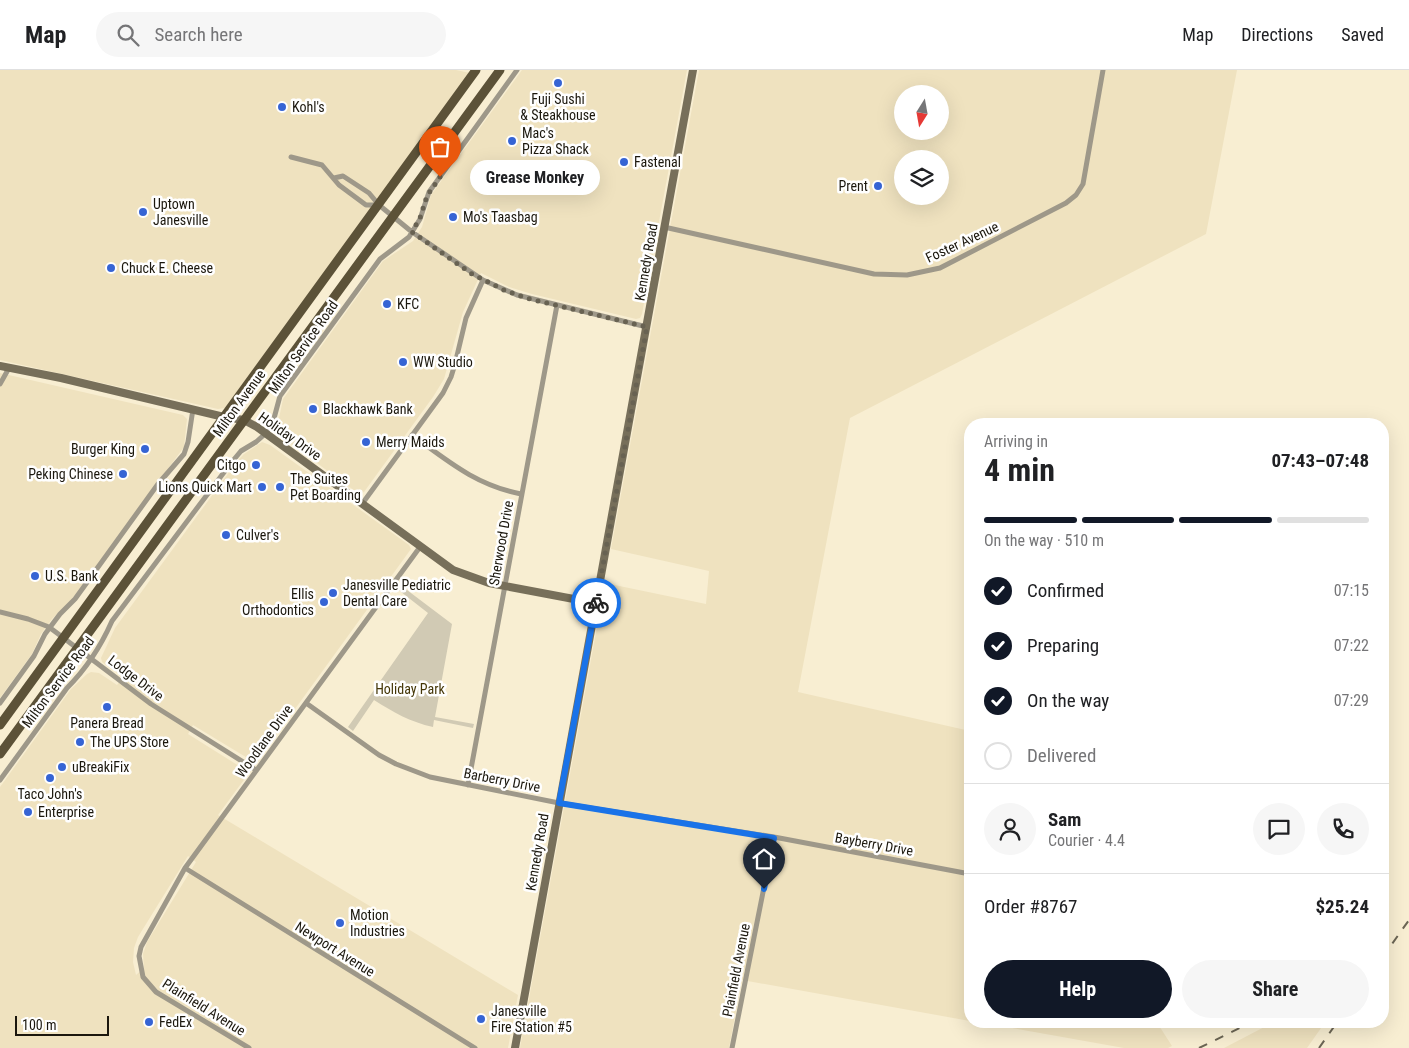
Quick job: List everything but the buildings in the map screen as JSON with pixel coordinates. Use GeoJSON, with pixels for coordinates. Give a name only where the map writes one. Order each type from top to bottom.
{"type":"FeatureCollection","features":[{"type":"Feature","properties":{"kind":"main road","name":"Milton Avenue"},"geometry":{"type":"LineString","coordinates":[[0,725],[476,70]]}},
{"type":"Feature","properties":{"kind":"main road","name":"Milton Avenue"},"geometry":{"type":"LineString","coordinates":[[0,754],[500,70]]}},
{"type":"Feature","properties":{"kind":"street","name":"Milton Service Road"},"geometry":{"type":"LineString","coordinates":[[0,780],[67,688],[92,659],[99,649],[112,621],[231,463],[241,451],[265,434],[273,422],[277,402],[287,385],[380,259],[405,241],[412,232],[420,218],[429,192],[517,70]]}},
{"type":"Feature","properties":{"kind":"street","name":"Kennedy Road"},"geometry":{"type":"LineString","coordinates":[[515,1048],[693,70]]}},
{"type":"Feature","properties":{"kind":"street","name":"Foster Avenue"},"geometry":{"type":"LineString","coordinates":[[664,227],[874,274],[907,275],[940,268],[1066,203],[1076,195],[1084,179],[1103,70]]}},
{"type":"Feature","properties":{"kind":"street"},"geometry":{"type":"LineString","coordinates":[[291,157],[322,165],[339,185],[366,205],[379,205]]}},
{"type":"Feature","properties":{"kind":"street"},"geometry":{"type":"LineString","coordinates":[[334,178],[343,176],[369,194],[379,205],[412,232],[483,280],[517,295],[647,327]]}},
{"type":"Feature","properties":{"kind":"street"},"geometry":{"type":"LineString","coordinates":[[362,504],[412,436],[451,377],[466,318],[483,280]]}},
{"type":"Feature","properties":{"kind":"street","name":"Sherwood Drive"},"geometry":{"type":"LineString","coordinates":[[468,785],[557,305]]}},
{"type":"Feature","properties":{"kind":"street","name":"Holiday Drive"},"geometry":{"type":"LineString","coordinates":[[0,366],[244,420],[453,570],[476,580],[596,603]]}},
{"type":"Feature","properties":{"kind":"street"},"geometry":{"type":"LineString","coordinates":[[0,384],[9,368]]}},
{"type":"Feature","properties":{"kind":"street"},"geometry":{"type":"LineString","coordinates":[[0,703],[34,656],[49,628],[75,600],[158,484],[184,454],[188,442],[193,409]]}},
{"type":"Feature","properties":{"kind":"street"},"geometry":{"type":"LineString","coordinates":[[412,436],[477,480],[502,490],[521,494]]}},
{"type":"Feature","properties":{"kind":"street","name":"Woodlane Drive"},"geometry":{"type":"LineString","coordinates":[[139,956],[140,947],[145,936],[185,868],[420,547]]}},
{"type":"Feature","properties":{"kind":"street","name":"Lodge Drive"},"geometry":{"type":"LineString","coordinates":[[0,612],[28,619],[49,628],[151,704],[256,770]]}},
{"type":"Feature","properties":{"kind":"street","name":"Barberry Drive"},"geometry":{"type":"LineString","coordinates":[[306,703],[379,755],[396,764],[430,777],[559,803],[774,838]]}},
{"type":"Feature","properties":{"kind":"street","name":"Bayberry Drive"},"geometry":{"type":"LineString","coordinates":[[774,838],[964,873]]}},
{"type":"Feature","properties":{"kind":"street","name":"Plainfield Avenue"},"geometry":{"type":"LineString","coordinates":[[732,1048],[774,838]]}},
{"type":"Feature","properties":{"kind":"street","name":"Newport Avenue"},"geometry":{"type":"LineString","coordinates":[[185,868],[474,1048]]}},
{"type":"Feature","properties":{"kind":"street","name":"Plainfield Avenue"},"geometry":{"type":"LineString","coordinates":[[139,956],[143,977],[156,992],[249,1048]]}},
{"type":"Feature","properties":{"kind":"shaded area"},"geometry":{"type":"Polygon","coordinates":[[[0,70],[456,70],[470,73],[225,408],[218,409],[0,360],[0,70]]]}},
{"type":"Feature","properties":{"kind":"shaded area"},"geometry":{"type":"Polygon","coordinates":[[[522,70],[687,70],[642,314],[640,318],[636,319],[532,294],[509,287],[481,273],[463,312],[444,379],[364,492],[359,494],[276,433],[283,399],[383,261],[413,241],[422,227],[431,195],[522,70]]]}},
{"type":"Feature","properties":{"kind":"shaded area"},"geometry":{"type":"Polygon","coordinates":[[[699,70],[1237,70],[1206,234],[850,418],[798,692],[964,730],[964,1020],[742,980],[729,1048],[520,1048],[605,583],[706,604],[709,571],[611,549],[699,70]]]}},
{"type":"Feature","properties":{"kind":"shaded area"},"geometry":{"type":"Polygon","coordinates":[[[0,373],[183,415],[187,419],[184,447],[72,599],[52,619],[41,634],[32,654],[0,698],[0,373]]]}},
{"type":"Feature","properties":{"kind":"shaded area"},"geometry":{"type":"Polygon","coordinates":[[[262,442],[270,445],[409,545],[411,549],[258,760],[254,762],[193,725],[188,734],[247,771],[246,777],[218,815],[518,995],[508,1048],[0,1048],[0,787],[71,689],[87,674],[91,672],[99,673],[117,685],[123,677],[102,662],[101,658],[115,628],[244,454],[262,442]],[[188,856],[138,937],[134,948],[133,962],[136,975],[144,968],[143,954],[147,942],[196,862],[188,856]]]}},
{"type":"Feature","properties":{"kind":"shaded area"},"geometry":{"type":"Polygon","coordinates":[[[1012,1028],[1160,1028],[1172,1046],[1168,1048],[1124,1048],[1012,1028]]]}},
{"type":"Feature","properties":{"kind":"shaded area"},"geometry":{"type":"Polygon","coordinates":[[[1263,1028],[1321,1028],[1307,1048],[1224,1048],[1263,1028]]]}},
{"type":"Feature","properties":{"kind":"green space","name":"Holiday Park"},"geometry":{"type":"Polygon","coordinates":[[[399,584],[452,624],[435,717],[474,724],[473,728],[434,720],[433,727],[425,725],[402,716],[374,700],[353,731],[348,727],[428,613],[396,588],[399,584]]]}},
{"type":"Feature","properties":{"kind":"railway"},"geometry":{"type":"LineString","coordinates":[[1389,948],[1409,920]]}},
{"type":"Feature","properties":{"kind":"railway"},"geometry":{"type":"LineString","coordinates":[[1199,1048],[1240,1028]]}},
{"type":"Feature","properties":{"kind":"railway"},"geometry":{"type":"LineString","coordinates":[[1319,1048],[1333,1028]]}},
{"type":"Feature","properties":{"kind":"way so far"},"geometry":{"type":"LineString","coordinates":[[440,177],[427,196],[420,218],[412,232],[472,274],[506,291],[530,299],[647,327],[596,603]]}},
{"type":"Feature","properties":{"kind":"place","name":"Fuji Sushi & Steakhouse"},"geometry":{"type":"Point","coordinates":[558,83]}},
{"type":"Feature","properties":{"kind":"place","name":"Kohl's"},"geometry":{"type":"Point","coordinates":[282,107]}},
{"type":"Feature","properties":{"kind":"place","name":"Mac's Pizza Shack"},"geometry":{"type":"Point","coordinates":[512,141]}},
{"type":"Feature","properties":{"kind":"place","name":"Fastenal"},"geometry":{"type":"Point","coordinates":[624,162]}},
{"type":"Feature","properties":{"kind":"place","name":"Grease Monkey"},"geometry":{"type":"Point","coordinates":[440,177]}},
{"type":"Feature","properties":{"kind":"place","name":"Prent"},"geometry":{"type":"Point","coordinates":[878,186]}},
{"type":"Feature","properties":{"kind":"place","name":"Uptown Janesville"},"geometry":{"type":"Point","coordinates":[143,212]}},
{"type":"Feature","properties":{"kind":"place","name":"Mo's Taasbag"},"geometry":{"type":"Point","coordinates":[453,217]}},
{"type":"Feature","properties":{"kind":"place","name":"Chuck E. Cheese"},"geometry":{"type":"Point","coordinates":[111,268]}},
{"type":"Feature","properties":{"kind":"place","name":"KFC"},"geometry":{"type":"Point","coordinates":[387,304]}},
{"type":"Feature","properties":{"kind":"place","name":"WW Studio"},"geometry":{"type":"Point","coordinates":[403,362]}},
{"type":"Feature","properties":{"kind":"place","name":"Blackhawk Bank"},"geometry":{"type":"Point","coordinates":[313,409]}},
{"type":"Feature","properties":{"kind":"place","name":"Merry Maids"},"geometry":{"type":"Point","coordinates":[366,442]}},
{"type":"Feature","properties":{"kind":"place","name":"Burger King"},"geometry":{"type":"Point","coordinates":[145,449]}},
{"type":"Feature","properties":{"kind":"place","name":"Citgo"},"geometry":{"type":"Point","coordinates":[256,465]}},
{"type":"Feature","properties":{"kind":"place","name":"Peking Chinese"},"geometry":{"type":"Point","coordinates":[123,474]}},
{"type":"Feature","properties":{"kind":"place","name":"Lions Quick Mart"},"geometry":{"type":"Point","coordinates":[262,487]}},
{"type":"Feature","properties":{"kind":"place","name":"The Suites Pet Boarding"},"geometry":{"type":"Point","coordinates":[280,487]}},
{"type":"Feature","properties":{"kind":"place","name":"Culver's"},"geometry":{"type":"Point","coordinates":[226,535]}},
{"type":"Feature","properties":{"kind":"place","name":"U.S. Bank"},"geometry":{"type":"Point","coordinates":[35,576]}},
{"type":"Feature","properties":{"kind":"place","name":"Janesville Pediatric Dental Care"},"geometry":{"type":"Point","coordinates":[333,593]}},
{"type":"Feature","properties":{"kind":"place","name":"Ellis Orthodontics"},"geometry":{"type":"Point","coordinates":[324,602]}},
{"type":"Feature","properties":{"kind":"place","name":"Panera Bread"},"geometry":{"type":"Point","coordinates":[107,707]}},
{"type":"Feature","properties":{"kind":"place","name":"The UPS Store"},"geometry":{"type":"Point","coordinates":[80,742]}},
{"type":"Feature","properties":{"kind":"place","name":"uBreakiFix"},"geometry":{"type":"Point","coordinates":[62,767]}},
{"type":"Feature","properties":{"kind":"place","name":"Taco John's"},"geometry":{"type":"Point","coordinates":[50,778]}},
{"type":"Feature","properties":{"kind":"place","name":"Enterprise"},"geometry":{"type":"Point","coordinates":[28,812]}},
{"type":"Feature","properties":{"kind":"place","name":"Motion Industries"},"geometry":{"type":"Point","coordinates":[340,923]}},
{"type":"Feature","properties":{"kind":"place","name":"Janesville Fire Station #5"},"geometry":{"type":"Point","coordinates":[481,1019]}},
{"type":"Feature","properties":{"kind":"place","name":"FedEx"},"geometry":{"type":"Point","coordinates":[149,1022]}},
{"type":"Feature","properties":{"kind":"route"},"geometry":{"type":"LineString","coordinates":[[596,603],[559,803],[774,838],[764,889]]}}]}
